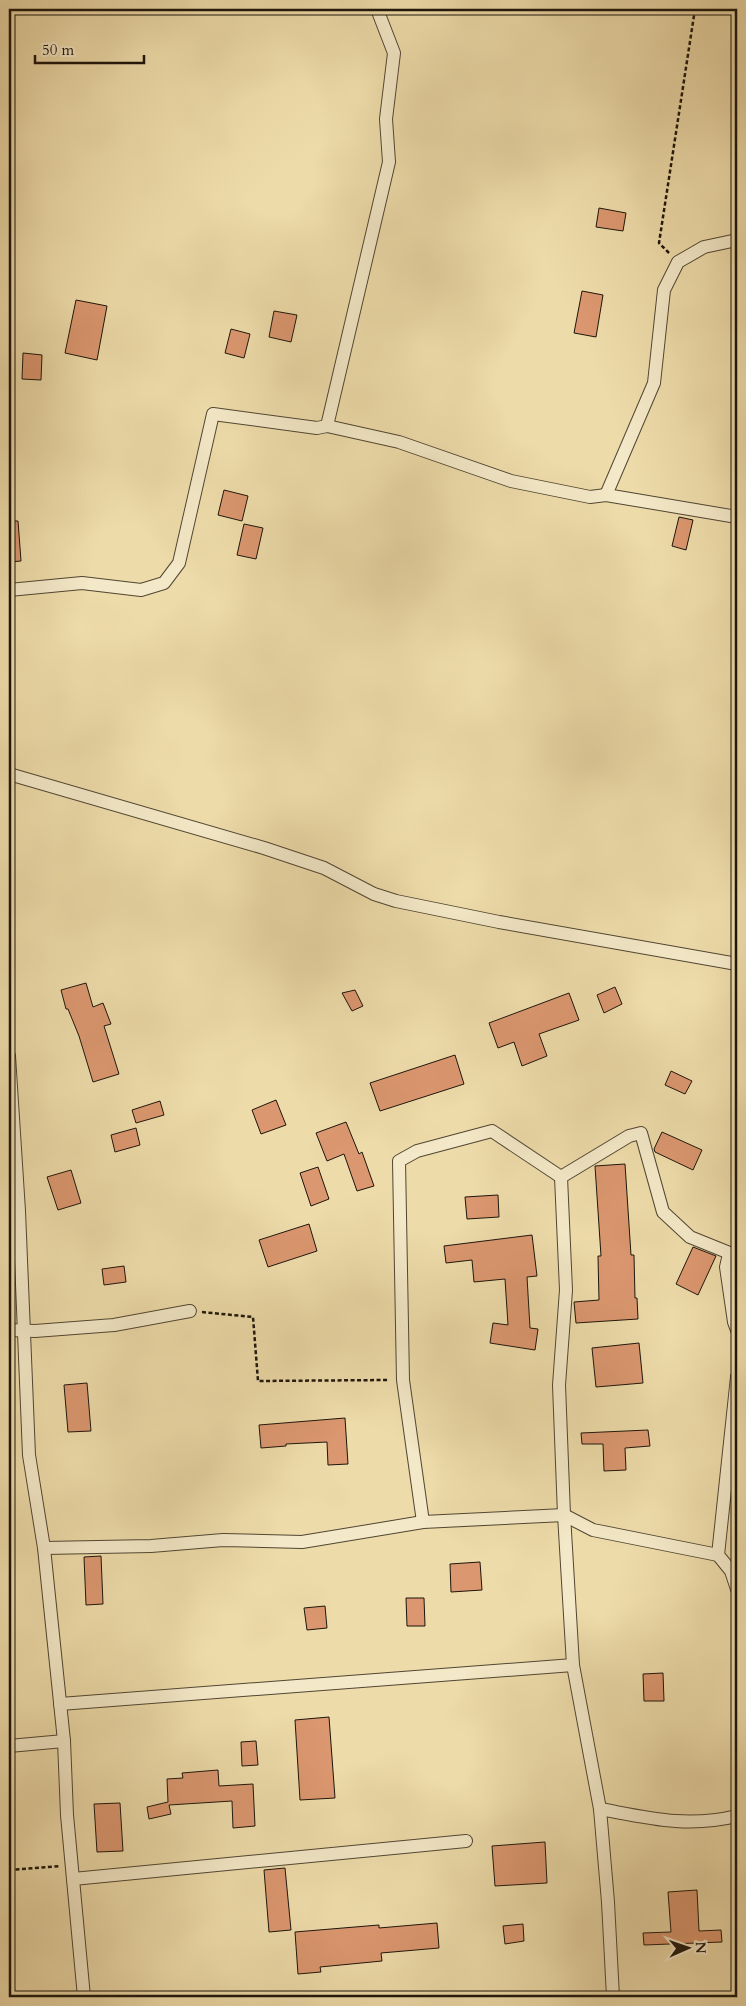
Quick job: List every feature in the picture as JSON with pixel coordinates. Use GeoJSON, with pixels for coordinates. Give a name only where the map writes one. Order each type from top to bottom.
{"type":"FeatureCollection","features":[{"type":"Feature","properties":{"kind":"street"},"geometry":{"type":"LineString","coordinates":[[327,426],[389,162],[386,119],[394,53],[377,9]]}},
{"type":"Feature","properties":{"kind":"street"},"geometry":{"type":"LineString","coordinates":[[606,495],[654,383],[664,290],[678,262],[704,247],[737,240]]}},
{"type":"Feature","properties":{"kind":"street"},"geometry":{"type":"LineString","coordinates":[[9,590],[82,583],[141,590],[164,583],[178,563],[213,414],[317,428],[327,426],[399,442],[511,481],[590,497],[606,495],[737,517]]}},
{"type":"Feature","properties":{"kind":"street"},"geometry":{"type":"LineString","coordinates":[[9,774],[264,848],[324,868],[374,894],[396,901],[499,922],[737,964]]}},
{"type":"Feature","properties":{"kind":"street"},"geometry":{"type":"LineString","coordinates":[[9,1056],[19,1211],[29,1455],[44,1548],[64,1742],[67,1816],[84,1997]]}},
{"type":"Feature","properties":{"kind":"street"},"geometry":{"type":"LineString","coordinates":[[424,1522],[403,1380],[399,1161],[417,1151],[492,1132],[561,1177]]}},
{"type":"Feature","properties":{"kind":"street"},"geometry":{"type":"LineString","coordinates":[[561,1177],[629,1136],[641,1133],[663,1212],[690,1238],[733,1255],[726,1267],[734,1322],[737,1330]]}},
{"type":"Feature","properties":{"kind":"street"},"geometry":{"type":"LineString","coordinates":[[561,1177],[566,1290],[559,1385],[564,1516],[573,1665],[600,1809],[608,1902],[613,1997]]}},
{"type":"Feature","properties":{"kind":"street"},"geometry":{"type":"LineString","coordinates":[[9,1330],[114,1325],[190,1311]]}},
{"type":"Feature","properties":{"kind":"street"},"geometry":{"type":"LineString","coordinates":[[718,1555],[737,1377]]}},
{"type":"Feature","properties":{"kind":"street"},"geometry":{"type":"LineString","coordinates":[[44,1548],[151,1546],[223,1540],[302,1542],[424,1522],[564,1516],[593,1530],[718,1555],[731,1571],[737,1589]]}},
{"type":"Feature","properties":{"kind":"street"},"geometry":{"type":"LineString","coordinates":[[60,1704],[573,1665]]}},
{"type":"Feature","properties":{"kind":"street"},"geometry":{"type":"LineString","coordinates":[[9,1746],[64,1742]]}},
{"type":"Feature","properties":{"kind":"street"},"geometry":{"type":"LineString","coordinates":[[600,1809],[677,1822],[714,1822],[737,1816]]}},
{"type":"Feature","properties":{"kind":"street"},"geometry":{"type":"LineString","coordinates":[[73,1879],[466,1841]]}},
{"type":"Feature","properties":{"kind":"path"},"geometry":{"type":"LineString","coordinates":[[678,262],[659,243],[695,9]]}},
{"type":"Feature","properties":{"kind":"path"},"geometry":{"type":"LineString","coordinates":[[190,1311],[253,1317],[258,1381],[403,1380]]}},
{"type":"Feature","properties":{"kind":"path"},"geometry":{"type":"LineString","coordinates":[[9,1870],[71,1865]]}},
{"type":"Feature","properties":{"kind":"building"},"geometry":{"type":"Polygon","coordinates":[[[599,208],[626,213],[623,231],[596,227],[599,208]]]}},
{"type":"Feature","properties":{"kind":"building"},"geometry":{"type":"Polygon","coordinates":[[[582,291],[603,295],[596,337],[574,333],[582,291]]]}},
{"type":"Feature","properties":{"kind":"building"},"geometry":{"type":"Polygon","coordinates":[[[76,300],[107,306],[97,360],[65,353],[76,300]]]}},
{"type":"Feature","properties":{"kind":"building"},"geometry":{"type":"Polygon","coordinates":[[[274,311],[297,315],[291,342],[269,337],[274,311]]]}},
{"type":"Feature","properties":{"kind":"building"},"geometry":{"type":"Polygon","coordinates":[[[231,329],[250,334],[244,358],[225,353],[231,329]]]}},
{"type":"Feature","properties":{"kind":"building"},"geometry":{"type":"Polygon","coordinates":[[[23,353],[42,355],[41,380],[22,379],[23,353]]]}},
{"type":"Feature","properties":{"kind":"building"},"geometry":{"type":"Polygon","coordinates":[[[224,490],[248,496],[242,521],[218,515],[224,490]]]}},
{"type":"Feature","properties":{"kind":"building"},"geometry":{"type":"Polygon","coordinates":[[[679,517],[693,520],[686,550],[672,546],[679,517]]]}},
{"type":"Feature","properties":{"kind":"building"},"geometry":{"type":"Polygon","coordinates":[[[9,521],[18,521],[21,561],[9,562],[9,521]]]}},
{"type":"Feature","properties":{"kind":"building"},"geometry":{"type":"Polygon","coordinates":[[[244,524],[263,528],[256,559],[237,555],[244,524]]]}},
{"type":"Feature","properties":{"kind":"building"},"geometry":{"type":"Polygon","coordinates":[[[86,983],[93,1007],[103,1003],[111,1024],[104,1026],[119,1074],[93,1082],[79,1036],[68,1009],[66,1009],[61,990],[86,983]]]}},
{"type":"Feature","properties":{"kind":"building"},"geometry":{"type":"Polygon","coordinates":[[[615,987],[622,1004],[604,1013],[597,995],[615,987]]]}},
{"type":"Feature","properties":{"kind":"building"},"geometry":{"type":"Polygon","coordinates":[[[355,990],[363,1006],[352,1011],[342,993],[355,990]]]}},
{"type":"Feature","properties":{"kind":"building"},"geometry":{"type":"Polygon","coordinates":[[[569,993],[579,1020],[539,1034],[547,1056],[522,1066],[514,1042],[498,1048],[489,1023],[569,993]]]}},
{"type":"Feature","properties":{"kind":"building"},"geometry":{"type":"Polygon","coordinates":[[[455,1055],[464,1084],[380,1111],[370,1083],[455,1055]]]}},
{"type":"Feature","properties":{"kind":"building"},"geometry":{"type":"Polygon","coordinates":[[[671,1071],[692,1081],[685,1094],[665,1085],[671,1071]]]}},
{"type":"Feature","properties":{"kind":"building"},"geometry":{"type":"Polygon","coordinates":[[[276,1100],[286,1125],[261,1134],[252,1110],[276,1100]]]}},
{"type":"Feature","properties":{"kind":"building"},"geometry":{"type":"Polygon","coordinates":[[[160,1101],[164,1115],[136,1123],[132,1110],[160,1101]]]}},
{"type":"Feature","properties":{"kind":"building"},"geometry":{"type":"Polygon","coordinates":[[[346,1122],[359,1154],[362,1152],[374,1186],[357,1191],[344,1154],[327,1161],[316,1133],[346,1122]]]}},
{"type":"Feature","properties":{"kind":"building"},"geometry":{"type":"Polygon","coordinates":[[[136,1128],[140,1145],[115,1152],[111,1135],[136,1128]]]}},
{"type":"Feature","properties":{"kind":"building"},"geometry":{"type":"Polygon","coordinates":[[[662,1132],[702,1150],[693,1170],[655,1152],[654,1149],[662,1132]]]}},
{"type":"Feature","properties":{"kind":"building"},"geometry":{"type":"Polygon","coordinates":[[[625,1164],[631,1255],[634,1255],[635,1298],[637,1298],[638,1319],[576,1323],[574,1302],[599,1300],[598,1256],[601,1256],[595,1166],[625,1164]]]}},
{"type":"Feature","properties":{"kind":"building"},"geometry":{"type":"Polygon","coordinates":[[[318,1167],[329,1199],[311,1206],[300,1173],[318,1167]]]}},
{"type":"Feature","properties":{"kind":"building"},"geometry":{"type":"Polygon","coordinates":[[[71,1170],[81,1203],[58,1210],[47,1177],[71,1170]]]}},
{"type":"Feature","properties":{"kind":"building"},"geometry":{"type":"Polygon","coordinates":[[[498,1195],[499,1217],[467,1219],[465,1197],[498,1195]]]}},
{"type":"Feature","properties":{"kind":"building"},"geometry":{"type":"Polygon","coordinates":[[[309,1224],[317,1251],[268,1267],[259,1240],[309,1224]]]}},
{"type":"Feature","properties":{"kind":"building"},"geometry":{"type":"Polygon","coordinates":[[[532,1235],[537,1276],[527,1277],[530,1328],[538,1329],[535,1350],[490,1343],[493,1323],[508,1325],[505,1279],[474,1282],[472,1260],[446,1263],[444,1246],[532,1235]]]}},
{"type":"Feature","properties":{"kind":"building"},"geometry":{"type":"Polygon","coordinates":[[[693,1247],[716,1256],[698,1295],[676,1284],[693,1247]]]}},
{"type":"Feature","properties":{"kind":"building"},"geometry":{"type":"Polygon","coordinates":[[[124,1266],[126,1282],[104,1285],[102,1269],[124,1266]]]}},
{"type":"Feature","properties":{"kind":"building"},"geometry":{"type":"Polygon","coordinates":[[[639,1343],[643,1383],[596,1387],[592,1348],[639,1343]]]}},
{"type":"Feature","properties":{"kind":"building"},"geometry":{"type":"Polygon","coordinates":[[[87,1383],[91,1431],[68,1432],[64,1385],[87,1383]]]}},
{"type":"Feature","properties":{"kind":"building"},"geometry":{"type":"Polygon","coordinates":[[[345,1418],[348,1464],[328,1465],[327,1442],[286,1444],[286,1446],[261,1448],[259,1425],[345,1418]]]}},
{"type":"Feature","properties":{"kind":"building"},"geometry":{"type":"Polygon","coordinates":[[[648,1430],[650,1446],[625,1448],[626,1470],[604,1471],[603,1444],[582,1444],[581,1433],[648,1430]]]}},
{"type":"Feature","properties":{"kind":"building"},"geometry":{"type":"Polygon","coordinates":[[[101,1556],[103,1604],[86,1605],[84,1557],[101,1556]]]}},
{"type":"Feature","properties":{"kind":"building"},"geometry":{"type":"Polygon","coordinates":[[[480,1562],[482,1590],[451,1592],[450,1564],[480,1562]]]}},
{"type":"Feature","properties":{"kind":"building"},"geometry":{"type":"Polygon","coordinates":[[[406,1598],[424,1598],[425,1626],[407,1626],[406,1598]]]}},
{"type":"Feature","properties":{"kind":"building"},"geometry":{"type":"Polygon","coordinates":[[[325,1606],[327,1628],[307,1630],[304,1608],[325,1606]]]}},
{"type":"Feature","properties":{"kind":"building"},"geometry":{"type":"Polygon","coordinates":[[[663,1673],[664,1701],[644,1701],[643,1674],[663,1673]]]}},
{"type":"Feature","properties":{"kind":"building"},"geometry":{"type":"Polygon","coordinates":[[[329,1717],[335,1798],[300,1800],[295,1720],[329,1717]]]}},
{"type":"Feature","properties":{"kind":"building"},"geometry":{"type":"Polygon","coordinates":[[[256,1741],[258,1765],[242,1766],[241,1742],[256,1741]]]}},
{"type":"Feature","properties":{"kind":"building"},"geometry":{"type":"Polygon","coordinates":[[[218,1770],[219,1786],[253,1784],[255,1826],[233,1828],[232,1801],[169,1805],[171,1814],[149,1819],[147,1807],[168,1802],[167,1779],[183,1778],[182,1773],[218,1770]]]}},
{"type":"Feature","properties":{"kind":"building"},"geometry":{"type":"Polygon","coordinates":[[[120,1803],[123,1851],[97,1852],[94,1804],[120,1803]]]}},
{"type":"Feature","properties":{"kind":"building"},"geometry":{"type":"Polygon","coordinates":[[[545,1842],[547,1883],[495,1886],[492,1846],[545,1842]]]}},
{"type":"Feature","properties":{"kind":"building"},"geometry":{"type":"Polygon","coordinates":[[[285,1868],[291,1930],[269,1932],[264,1870],[285,1868]]]}},
{"type":"Feature","properties":{"kind":"building"},"geometry":{"type":"Polygon","coordinates":[[[697,1890],[699,1931],[721,1930],[722,1942],[644,1945],[643,1933],[671,1932],[668,1892],[697,1890]]]}},
{"type":"Feature","properties":{"kind":"building"},"geometry":{"type":"Polygon","coordinates":[[[437,1923],[439,1948],[381,1953],[382,1961],[320,1967],[321,1972],[298,1974],[295,1932],[379,1925],[379,1928],[437,1923]]]}},
{"type":"Feature","properties":{"kind":"building"},"geometry":{"type":"Polygon","coordinates":[[[523,1924],[524,1941],[505,1944],[503,1926],[523,1924]]]}}]}
